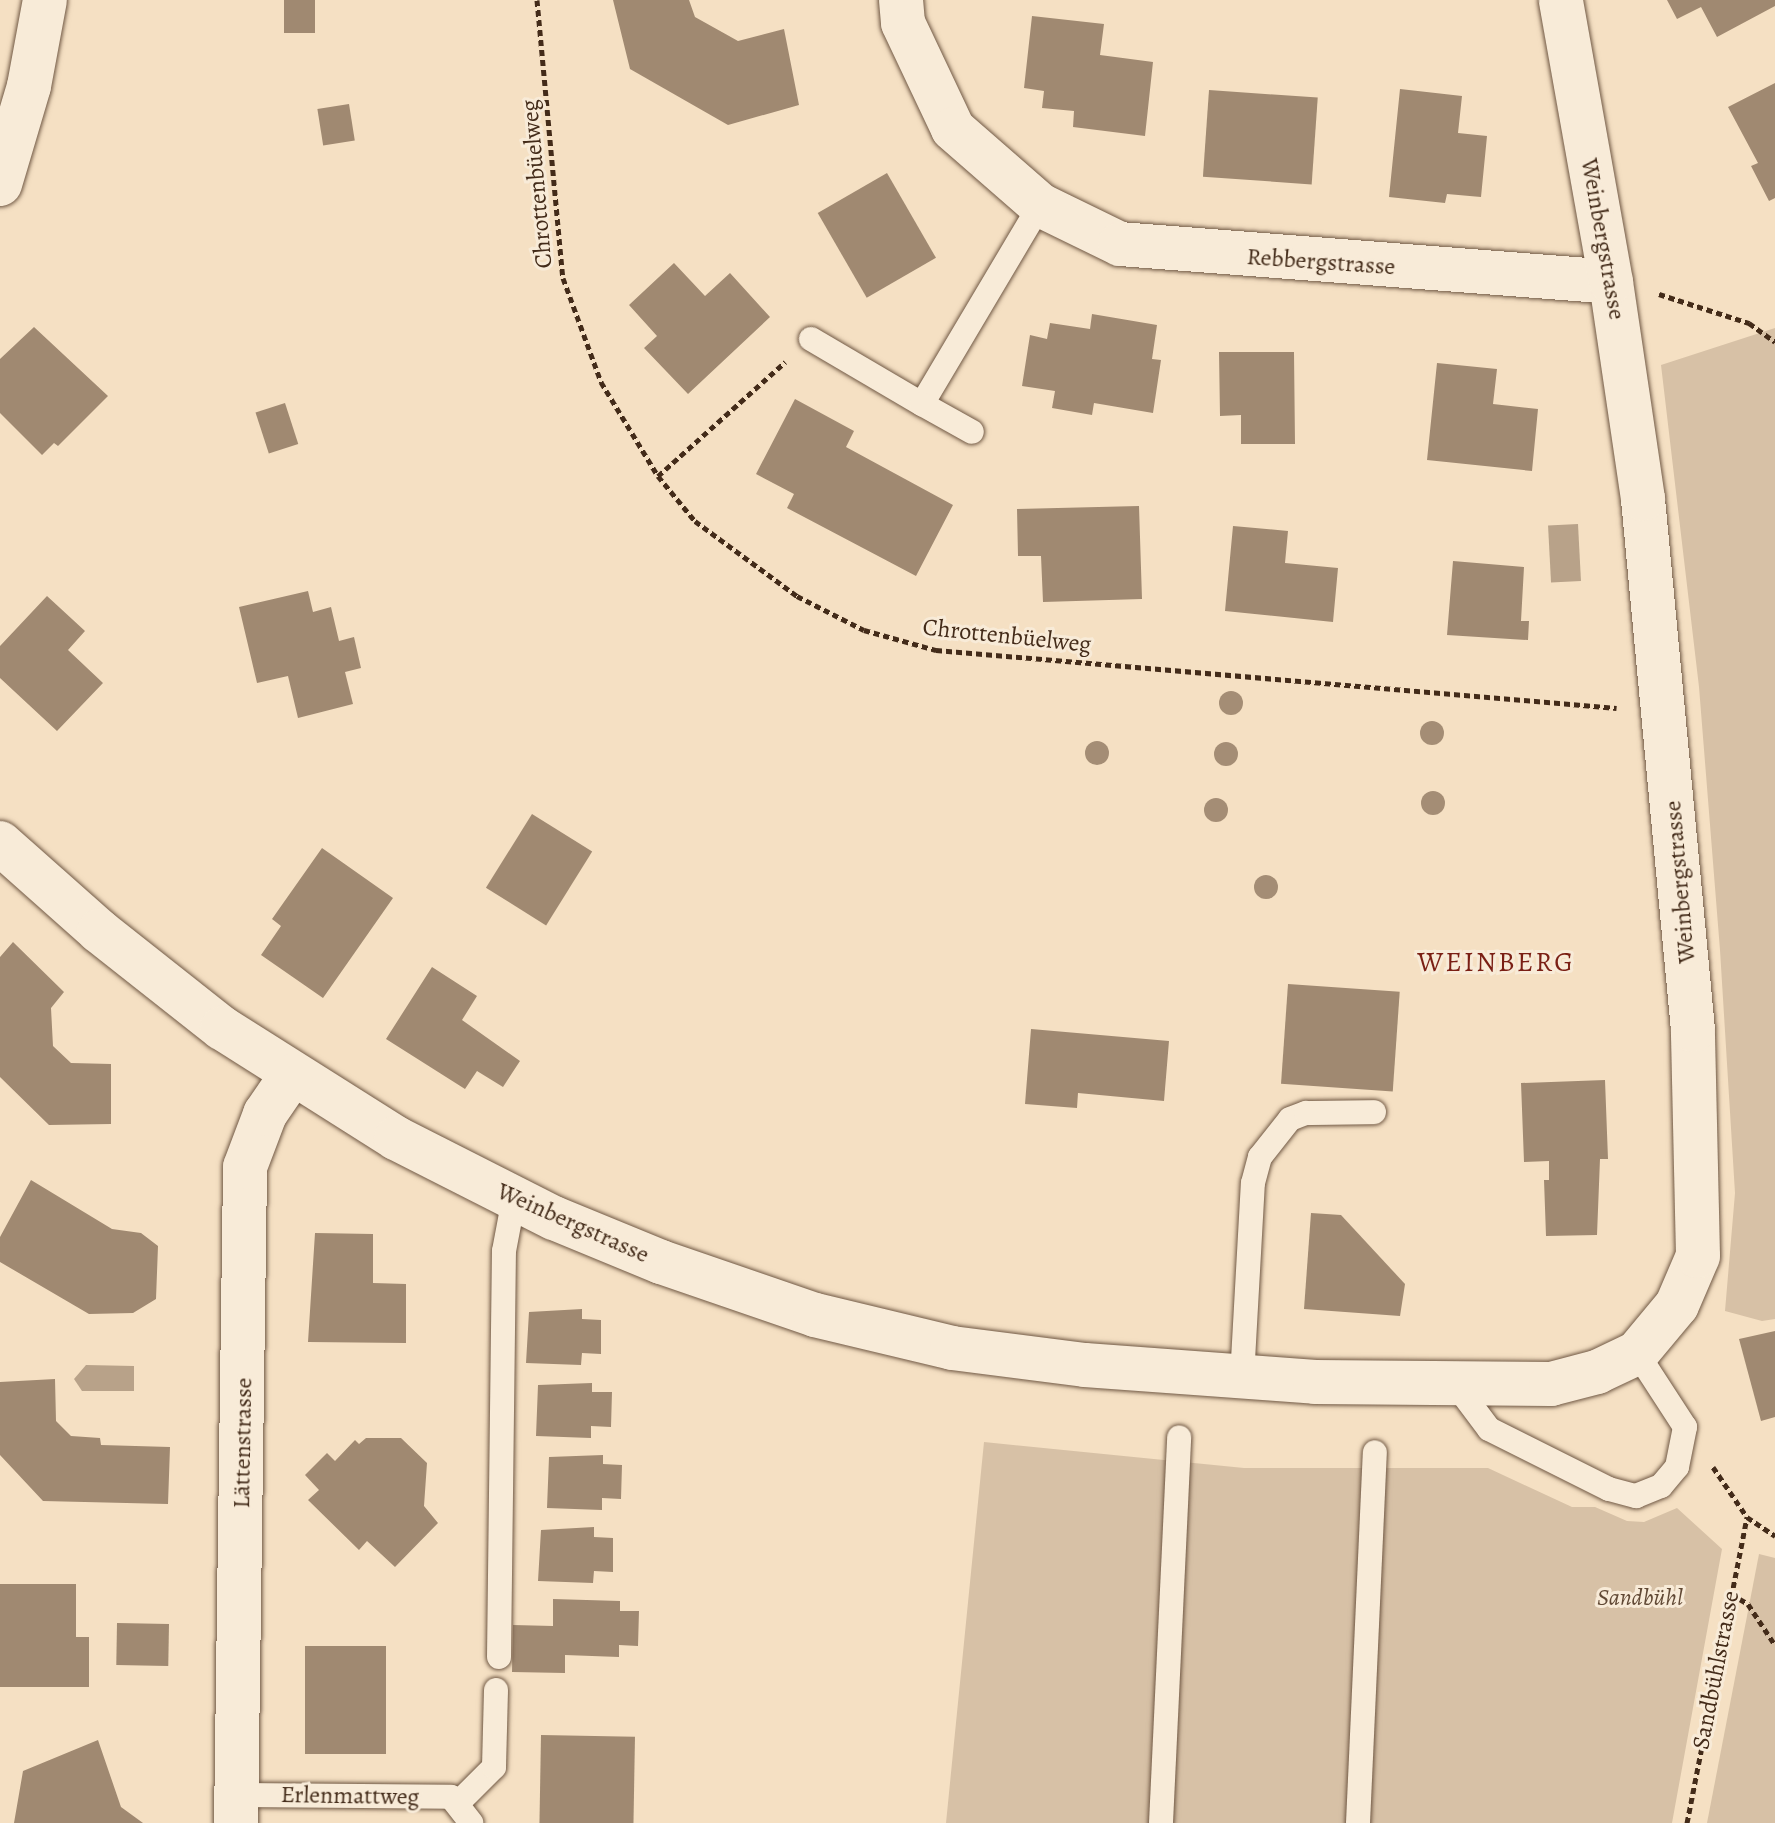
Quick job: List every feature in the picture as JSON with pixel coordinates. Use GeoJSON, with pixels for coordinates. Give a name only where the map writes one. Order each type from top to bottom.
{"type":"FeatureCollection","features":[{"type":"Feature","properties":{"kind":"street"},"geometry":{"type":"LineString","coordinates":[[0,184],[29,86],[45,0]]}},
{"type":"Feature","properties":{"kind":"street","name":"Rebbergstrasse"},"geometry":{"type":"LineString","coordinates":[[901,0],[903,23],[953,129],[1040,205],[1120,244],[1611,282]]}},
{"type":"Feature","properties":{"kind":"street","name":"Weinbergstrasse"},"geometry":{"type":"LineString","coordinates":[[0,843],[99,931],[291,1076],[396,1138],[514,1198],[661,1262],[815,1315],[952,1348],[1242,1378],[1456,1385],[1551,1384],[1597,1372],[1637,1353],[1677,1305],[1698,1256],[1693,1030],[1665,706],[1611,282],[1561,0]]}},
{"type":"Feature","properties":{"kind":"street","name":"Lättenstrasse"},"geometry":{"type":"LineString","coordinates":[[238,1809],[245,1167],[265,1114],[291,1076]]}},
{"type":"Feature","properties":{"kind":"lane"},"geometry":{"type":"LineString","coordinates":[[922,404],[1040,205]]}},
{"type":"Feature","properties":{"kind":"lane"},"geometry":{"type":"LineString","coordinates":[[811,339],[972,432]]}},
{"type":"Feature","properties":{"kind":"lane"},"geometry":{"type":"LineString","coordinates":[[1242,1378],[1253,1183],[1260,1157],[1290,1119],[1306,1113],[1374,1112]]}},
{"type":"Feature","properties":{"kind":"lane"},"geometry":{"type":"LineString","coordinates":[[499,1657],[504,1251],[514,1198]]}},
{"type":"Feature","properties":{"kind":"lane"},"geometry":{"type":"LineString","coordinates":[[1456,1385],[1489,1429],[1609,1489],[1636,1496],[1661,1486],[1677,1467],[1685,1427],[1637,1353]]}},
{"type":"Feature","properties":{"kind":"lane"},"geometry":{"type":"LineString","coordinates":[[1161,1823],[1179,1437]]}},
{"type":"Feature","properties":{"kind":"lane"},"geometry":{"type":"LineString","coordinates":[[1358,1823],[1375,1452]]}},
{"type":"Feature","properties":{"kind":"lane","name":"Erlenmattweg"},"geometry":{"type":"LineString","coordinates":[[238,1809],[451,1797],[464,1813],[494,1767],[496,1690]]}},
{"type":"Feature","properties":{"kind":"path","name":"Chrottenbüelweg"},"geometry":{"type":"LineString","coordinates":[[537,0],[563,278],[601,382],[658,476],[695,521],[797,596],[864,630],[936,650],[1621,709],[1665,706]]}},
{"type":"Feature","properties":{"kind":"path"},"geometry":{"type":"LineString","coordinates":[[1611,282],[1694,303],[1749,323],[1775,342]]}},
{"type":"Feature","properties":{"kind":"path"},"geometry":{"type":"LineString","coordinates":[[658,476],[811,339]]}},
{"type":"Feature","properties":{"kind":"path","name":"Sandbühlstrasse"},"geometry":{"type":"LineString","coordinates":[[1687,1823],[1747,1517],[1775,1536]]}},
{"type":"Feature","properties":{"kind":"path"},"geometry":{"type":"LineString","coordinates":[[1731,1594],[1748,1604],[1775,1645]]}},
{"type":"Feature","properties":{"kind":"green space"},"geometry":{"type":"Polygon","coordinates":[[[1775,328],[1775,1319],[1762,1321],[1725,1311],[1735,1193],[1720,950],[1699,687],[1661,365],[1775,328]]]}},
{"type":"Feature","properties":{"kind":"green space","name":"Sandbühl"},"geometry":{"type":"Polygon","coordinates":[[[984,1442],[1244,1468],[1488,1468],[1572,1507],[1595,1507],[1627,1521],[1644,1522],[1677,1508],[1722,1549],[1672,1823],[946,1823],[984,1442]]]}},
{"type":"Feature","properties":{"kind":"green space"},"geometry":{"type":"Polygon","coordinates":[[[1759,1554],[1775,1558],[1775,1823],[1707,1823],[1759,1554]]]}},
{"type":"Feature","properties":{"kind":"shaded area"},"geometry":{"type":"Polygon","coordinates":[[[1578,524],[1581,581],[1551,582],[1548,526],[1578,524]]]}},
{"type":"Feature","properties":{"kind":"shaded area"},"geometry":{"type":"Polygon","coordinates":[[[86,1365],[134,1366],[134,1391],[82,1391],[74,1379],[86,1365]]]}},
{"type":"Feature","properties":{"kind":"building"},"geometry":{"type":"Polygon","coordinates":[[[284,0],[315,0],[315,33],[284,33],[284,0]]]}},
{"type":"Feature","properties":{"kind":"building"},"geometry":{"type":"Polygon","coordinates":[[[613,0],[689,0],[695,17],[738,41],[784,29],[799,105],[728,125],[630,69],[613,0]]]}},
{"type":"Feature","properties":{"kind":"building"},"geometry":{"type":"Polygon","coordinates":[[[1667,0],[1775,0],[1775,6],[1717,37],[1701,7],[1677,19],[1667,0]]]}},
{"type":"Feature","properties":{"kind":"building"},"geometry":{"type":"Polygon","coordinates":[[[1032,16],[1104,24],[1100,55],[1153,62],[1145,136],[1073,127],[1074,111],[1042,108],[1044,91],[1024,88],[1032,16]]]}},
{"type":"Feature","properties":{"kind":"building"},"geometry":{"type":"Polygon","coordinates":[[[1775,83],[1775,198],[1769,201],[1751,166],[1758,163],[1728,107],[1775,83]]]}},
{"type":"Feature","properties":{"kind":"building"},"geometry":{"type":"Polygon","coordinates":[[[1400,89],[1462,96],[1458,133],[1487,136],[1481,197],[1447,194],[1445,203],[1389,197],[1400,89]]]}},
{"type":"Feature","properties":{"kind":"building"},"geometry":{"type":"Polygon","coordinates":[[[1209,90],[1318,98],[1312,184],[1203,177],[1209,90]]]}},
{"type":"Feature","properties":{"kind":"building"},"geometry":{"type":"Polygon","coordinates":[[[349,104],[355,141],[323,146],[317,109],[349,104]]]}},
{"type":"Feature","properties":{"kind":"building"},"geometry":{"type":"Polygon","coordinates":[[[887,173],[936,258],[867,298],[818,213],[887,173]]]}},
{"type":"Feature","properties":{"kind":"building"},"geometry":{"type":"Polygon","coordinates":[[[674,263],[705,296],[730,273],[770,317],[688,394],[644,348],[657,336],[629,305],[674,263]]]}},
{"type":"Feature","properties":{"kind":"building"},"geometry":{"type":"Polygon","coordinates":[[[1092,314],[1157,325],[1152,359],[1161,360],[1153,413],[1094,403],[1092,415],[1052,408],[1055,391],[1022,386],[1030,335],[1047,339],[1050,323],[1090,329],[1092,314]]]}},
{"type":"Feature","properties":{"kind":"building"},"geometry":{"type":"Polygon","coordinates":[[[34,327],[108,396],[58,446],[54,443],[42,455],[0,413],[0,359],[34,327]]]}},
{"type":"Feature","properties":{"kind":"building"},"geometry":{"type":"Polygon","coordinates":[[[1219,352],[1294,352],[1295,444],[1241,444],[1241,415],[1220,416],[1219,352]]]}},
{"type":"Feature","properties":{"kind":"building"},"geometry":{"type":"Polygon","coordinates":[[[1437,363],[1497,369],[1493,404],[1538,409],[1532,471],[1427,460],[1437,363]]]}},
{"type":"Feature","properties":{"kind":"building"},"geometry":{"type":"Polygon","coordinates":[[[795,399],[854,431],[846,447],[953,505],[916,576],[787,508],[794,494],[756,474],[795,399]]]}},
{"type":"Feature","properties":{"kind":"building"},"geometry":{"type":"Polygon","coordinates":[[[285,403],[298,444],[269,453],[256,413],[285,403]]]}},
{"type":"Feature","properties":{"kind":"building"},"geometry":{"type":"Polygon","coordinates":[[[1139,506],[1142,599],[1043,602],[1041,556],[1018,556],[1017,509],[1139,506]]]}},
{"type":"Feature","properties":{"kind":"building"},"geometry":{"type":"Polygon","coordinates":[[[1233,526],[1288,531],[1285,563],[1338,568],[1333,622],[1225,611],[1233,526]]]}},
{"type":"Feature","properties":{"kind":"building"},"geometry":{"type":"Polygon","coordinates":[[[1453,561],[1524,567],[1521,621],[1529,621],[1528,640],[1447,635],[1453,561]]]}},
{"type":"Feature","properties":{"kind":"building"},"geometry":{"type":"Polygon","coordinates":[[[308,591],[313,612],[331,607],[339,641],[354,637],[361,668],[345,672],[353,704],[298,718],[288,676],[257,683],[239,607],[308,591]]]}},
{"type":"Feature","properties":{"kind":"building"},"geometry":{"type":"Polygon","coordinates":[[[47,596],[85,631],[68,650],[103,683],[57,731],[0,678],[0,646],[47,596]]]}},
{"type":"Feature","properties":{"kind":"building"},"geometry":{"type":"Polygon","coordinates":[[[532,814],[592,852],[546,925],[486,888],[532,814]]]}},
{"type":"Feature","properties":{"kind":"building"},"geometry":{"type":"Polygon","coordinates":[[[322,848],[393,898],[323,998],[261,955],[281,926],[272,919],[322,848]]]}},
{"type":"Feature","properties":{"kind":"building"},"geometry":{"type":"Polygon","coordinates":[[[13,942],[64,992],[51,1008],[53,1046],[71,1063],[111,1064],[111,1124],[49,1125],[0,1077],[0,957],[13,942]]]}},
{"type":"Feature","properties":{"kind":"building"},"geometry":{"type":"Polygon","coordinates":[[[432,967],[477,996],[462,1020],[520,1061],[503,1087],[477,1071],[465,1089],[386,1039],[432,967]]]}},
{"type":"Feature","properties":{"kind":"building"},"geometry":{"type":"Polygon","coordinates":[[[1288,984],[1400,992],[1393,1092],[1281,1084],[1288,984]]]}},
{"type":"Feature","properties":{"kind":"building"},"geometry":{"type":"Polygon","coordinates":[[[1031,1029],[1169,1041],[1164,1101],[1078,1093],[1077,1108],[1025,1104],[1031,1029]]]}},
{"type":"Feature","properties":{"kind":"building"},"geometry":{"type":"Polygon","coordinates":[[[1605,1080],[1608,1159],[1600,1159],[1597,1235],[1546,1236],[1544,1180],[1549,1180],[1549,1161],[1524,1162],[1521,1083],[1605,1080]]]}},
{"type":"Feature","properties":{"kind":"building"},"geometry":{"type":"Polygon","coordinates":[[[31,1180],[112,1229],[141,1233],[158,1246],[156,1299],[133,1313],[89,1314],[0,1262],[0,1237],[31,1180]]]}},
{"type":"Feature","properties":{"kind":"building"},"geometry":{"type":"Polygon","coordinates":[[[1311,1213],[1341,1215],[1405,1284],[1400,1316],[1304,1309],[1311,1213]]]}},
{"type":"Feature","properties":{"kind":"building"},"geometry":{"type":"Polygon","coordinates":[[[315,1233],[373,1234],[373,1283],[406,1284],[406,1343],[308,1342],[315,1233]]]}},
{"type":"Feature","properties":{"kind":"building"},"geometry":{"type":"Polygon","coordinates":[[[582,1309],[582,1319],[601,1320],[601,1354],[582,1353],[581,1365],[526,1363],[529,1312],[582,1309]]]}},
{"type":"Feature","properties":{"kind":"building"},"geometry":{"type":"Polygon","coordinates":[[[1775,1331],[1775,1417],[1761,1421],[1739,1339],[1775,1331]]]}},
{"type":"Feature","properties":{"kind":"building"},"geometry":{"type":"Polygon","coordinates":[[[55,1379],[56,1421],[71,1436],[100,1438],[101,1445],[170,1447],[168,1504],[43,1501],[0,1455],[0,1382],[55,1379]]]}},
{"type":"Feature","properties":{"kind":"building"},"geometry":{"type":"Polygon","coordinates":[[[592,1383],[592,1392],[612,1392],[611,1427],[591,1426],[591,1438],[536,1436],[538,1385],[592,1383]]]}},
{"type":"Feature","properties":{"kind":"building"},"geometry":{"type":"Polygon","coordinates":[[[366,1438],[401,1438],[427,1463],[424,1506],[438,1523],[395,1567],[367,1541],[359,1550],[308,1500],[319,1490],[305,1475],[327,1453],[335,1461],[355,1440],[359,1444],[366,1438]]]}},
{"type":"Feature","properties":{"kind":"building"},"geometry":{"type":"Polygon","coordinates":[[[603,1455],[603,1464],[622,1465],[621,1499],[602,1498],[602,1510],[547,1508],[549,1457],[603,1455]]]}},
{"type":"Feature","properties":{"kind":"building"},"geometry":{"type":"Polygon","coordinates":[[[594,1527],[594,1537],[613,1538],[613,1572],[594,1571],[593,1583],[538,1581],[541,1530],[594,1527]]]}},
{"type":"Feature","properties":{"kind":"building"},"geometry":{"type":"Polygon","coordinates":[[[0,1584],[76,1584],[76,1637],[89,1637],[89,1687],[0,1687],[0,1584]]]}},
{"type":"Feature","properties":{"kind":"building"},"geometry":{"type":"Polygon","coordinates":[[[553,1599],[620,1601],[620,1611],[639,1611],[638,1646],[619,1645],[619,1657],[565,1655],[565,1673],[512,1672],[513,1625],[553,1626],[553,1599]]]}},
{"type":"Feature","properties":{"kind":"building"},"geometry":{"type":"Polygon","coordinates":[[[117,1623],[169,1624],[168,1666],[116,1665],[117,1623]]]}},
{"type":"Feature","properties":{"kind":"building"},"geometry":{"type":"Polygon","coordinates":[[[305,1646],[386,1646],[386,1754],[305,1754],[305,1646]]]}},
{"type":"Feature","properties":{"kind":"building"},"geometry":{"type":"Polygon","coordinates":[[[541,1735],[635,1737],[633,1823],[539,1823],[541,1735]]]}},
{"type":"Feature","properties":{"kind":"building"},"geometry":{"type":"Polygon","coordinates":[[[98,1740],[121,1807],[143,1823],[14,1823],[23,1771],[98,1740]]]}},
{"type":"Feature","properties":{"kind":"district","name":"WEINBERG"},"geometry":{"type":"Point","coordinates":[1496,962]}}]}
